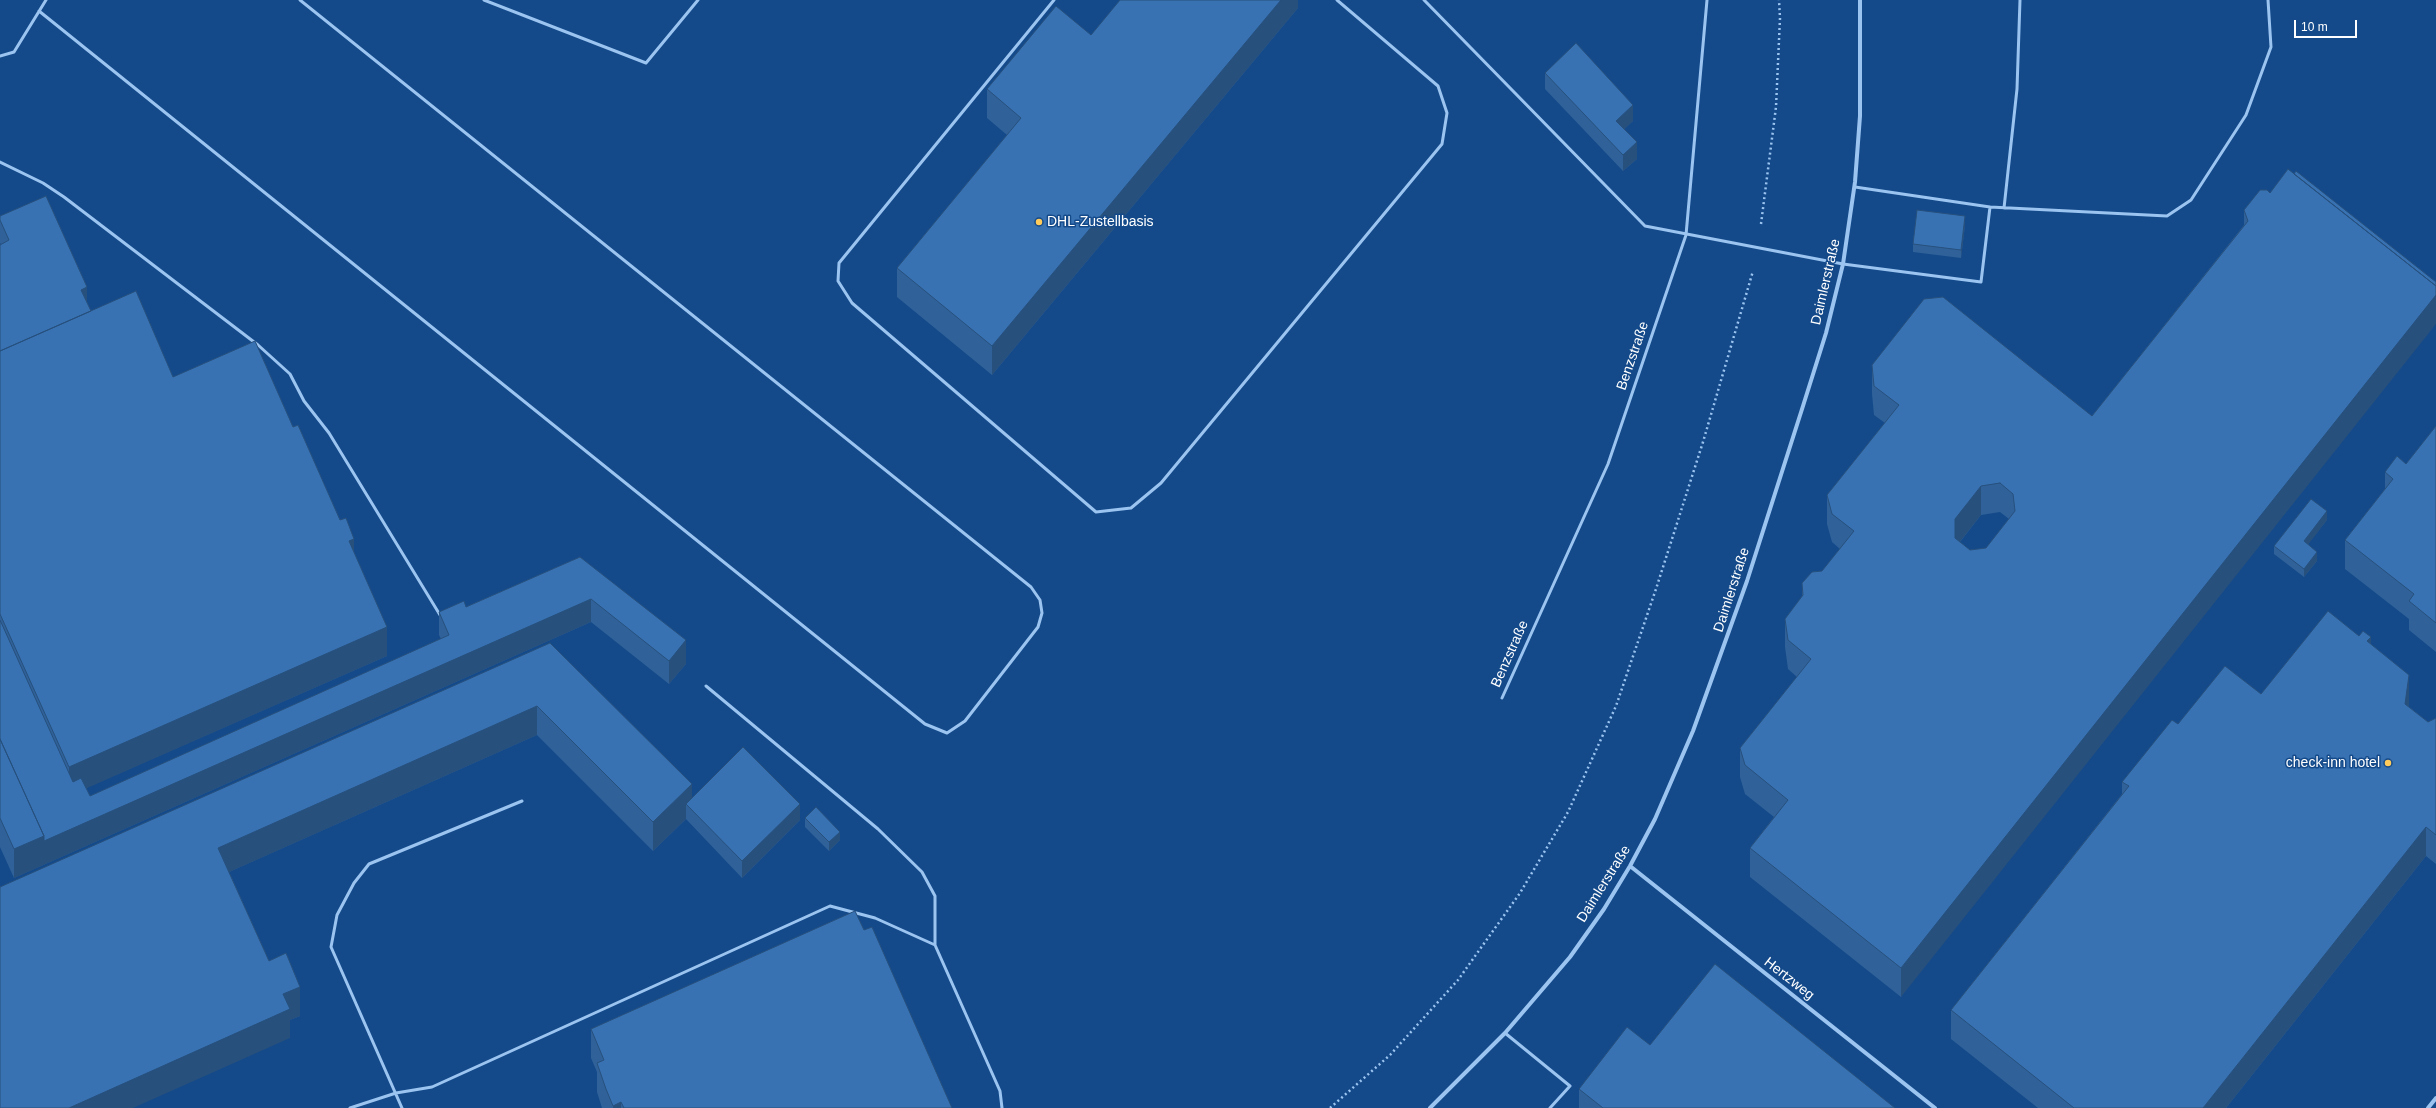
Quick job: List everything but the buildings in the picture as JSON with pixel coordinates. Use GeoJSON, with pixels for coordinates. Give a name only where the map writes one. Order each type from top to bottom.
{"type":"FeatureCollection","features":[{"type":"Feature","properties":{"kind":"street","name":"Daimlerstraße"},"geometry":{"type":"LineString","coordinates":[[1430,1108],[1505,1033],[1570,957],[1604,909],[1630,866],[1655,819],[1694,731],[1716,672],[1806,398],[1826,333],[1842,264],[1855,187],[1860,116],[1860,0]]}},
{"type":"Feature","properties":{"kind":"street","name":"Hertzweg"},"geometry":{"type":"LineString","coordinates":[[1630,866],[1935,1108]]}},
{"type":"Feature","properties":{"kind":"street"},"geometry":{"type":"LineString","coordinates":[[2428,1108],[2436,1098]]}},
{"type":"Feature","properties":{"kind":"lane"},"geometry":{"type":"LineString","coordinates":[[0,56],[14,52],[46,0]]}},
{"type":"Feature","properties":{"kind":"lane"},"geometry":{"type":"LineString","coordinates":[[39,11],[925,724],[947,733],[965,721],[1038,627],[1042,613],[1040,600],[1031,587],[300,0]]}},
{"type":"Feature","properties":{"kind":"lane"},"geometry":{"type":"LineString","coordinates":[[484,0],[646,63],[698,0]]}},
{"type":"Feature","properties":{"kind":"lane"},"geometry":{"type":"LineString","coordinates":[[1054,0],[839,263],[838,281],[852,303],[1096,512],[1131,508],[1161,483],[1442,144],[1447,113],[1438,86],[1337,0]]}},
{"type":"Feature","properties":{"kind":"lane"},"geometry":{"type":"LineString","coordinates":[[1424,0],[1645,226],[1842,264],[1981,282],[1990,207]]}},
{"type":"Feature","properties":{"kind":"lane","name":"Benzstraße"},"geometry":{"type":"LineString","coordinates":[[1502,698],[1608,464],[1686,235],[1707,0]]}},
{"type":"Feature","properties":{"kind":"lane"},"geometry":{"type":"LineString","coordinates":[[2004,208],[2017,89],[2020,0]]}},
{"type":"Feature","properties":{"kind":"lane"},"geometry":{"type":"LineString","coordinates":[[1855,187],[1990,207],[2167,216],[2191,200],[2246,115],[2271,47],[2268,0]]}},
{"type":"Feature","properties":{"kind":"lane"},"geometry":{"type":"LineString","coordinates":[[0,162],[43,183],[64,197],[258,345],[290,374],[304,401],[329,433],[440,615]]}},
{"type":"Feature","properties":{"kind":"lane"},"geometry":{"type":"LineString","coordinates":[[706,686],[878,829],[922,872],[935,896],[935,945],[1000,1091],[1002,1108]]}},
{"type":"Feature","properties":{"kind":"lane"},"geometry":{"type":"LineString","coordinates":[[402,1108],[331,947],[337,915],[354,883],[370,864],[522,801]]}},
{"type":"Feature","properties":{"kind":"lane"},"geometry":{"type":"LineString","coordinates":[[350,1108],[396,1093],[432,1087],[830,906],[876,918],[935,945]]}},
{"type":"Feature","properties":{"kind":"lane"},"geometry":{"type":"LineString","coordinates":[[1505,1033],[1570,1086],[1550,1108]]}},
{"type":"Feature","properties":{"kind":"path"},"geometry":{"type":"LineString","coordinates":[[1760,231],[1776,107],[1780,18],[1779,0]]}},
{"type":"Feature","properties":{"kind":"path"},"geometry":{"type":"LineString","coordinates":[[1330,1108],[1390,1055],[1458,980],[1520,893],[1568,812],[1616,706],[1654,597],[1703,442],[1753,274]]}},
{"type":"Feature","properties":{"kind":"place","name":"DHL-Zustellbasis"},"geometry":{"type":"Point","coordinates":[1039,222]}},
{"type":"Feature","properties":{"kind":"place","name":"check-inn hotel"},"geometry":{"type":"Point","coordinates":[2388,763]}}]}
